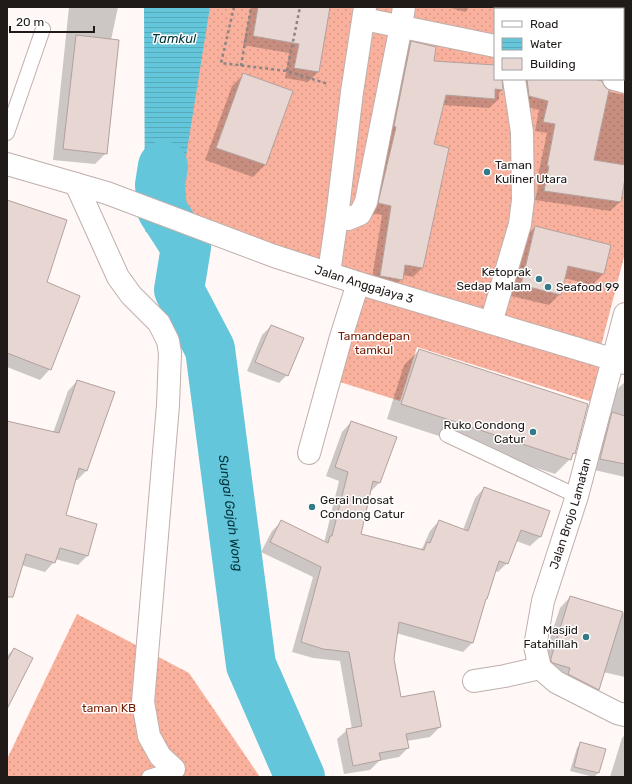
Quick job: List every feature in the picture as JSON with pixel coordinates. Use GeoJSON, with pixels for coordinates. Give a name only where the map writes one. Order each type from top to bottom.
{"type":"FeatureCollection","features":[{"type":"Feature","properties":{"kind":"street"},"geometry":{"type":"LineString","coordinates":[[329,274],[352,92],[364,13],[402,17],[494,46]]}},
{"type":"Feature","properties":{"kind":"street"},"geometry":{"type":"LineString","coordinates":[[337,217],[348,219],[360,214],[366,202],[402,17]]}},
{"type":"Feature","properties":{"kind":"street"},"geometry":{"type":"LineString","coordinates":[[491,323],[520,224],[523,200],[522,132],[514,80]]}},
{"type":"Feature","properties":{"kind":"street","name":"Jalan Anggajaya 3"},"geometry":{"type":"LineString","coordinates":[[7,164],[107,193],[274,256],[329,274],[619,362]]}},
{"type":"Feature","properties":{"kind":"street"},"geometry":{"type":"LineString","coordinates":[[76,184],[118,277],[131,295],[159,323],[168,341],[170,353],[168,405],[143,702],[149,736],[160,756],[174,769]]}},
{"type":"Feature","properties":{"kind":"street"},"geometry":{"type":"LineString","coordinates":[[309,453],[358,283]]}},
{"type":"Feature","properties":{"kind":"street","name":"Jalan Brojo Lamatan"},"geometry":{"type":"LineString","coordinates":[[540,668],[535,646],[543,601],[619,362],[625,314]]}},
{"type":"Feature","properties":{"kind":"street"},"geometry":{"type":"LineString","coordinates":[[474,681],[540,668],[556,682],[617,713],[625,715]]}},
{"type":"Feature","properties":{"kind":"lane"},"geometry":{"type":"LineString","coordinates":[[7,133],[43,29]]}},
{"type":"Feature","properties":{"kind":"lane"},"geometry":{"type":"LineString","coordinates":[[447,435],[577,496]]}},
{"type":"Feature","properties":{"kind":"lane"},"geometry":{"type":"LineString","coordinates":[[149,777],[174,769]]}},
{"type":"Feature","properties":{"kind":"path"},"geometry":{"type":"LineString","coordinates":[[234,7],[221,63],[287,71],[352,92]]}},
{"type":"Feature","properties":{"kind":"path"},"geometry":{"type":"LineString","coordinates":[[240,66],[251,7]]}},
{"type":"Feature","properties":{"kind":"path"},"geometry":{"type":"LineString","coordinates":[[287,71],[300,7]]}},
{"type":"Feature","properties":{"kind":"green space"},"geometry":{"type":"Polygon","coordinates":[[[210,7],[362,7],[324,267],[162,210],[210,7]]]}},
{"type":"Feature","properties":{"kind":"green space","name":"Taman Kuliner Utara"},"geometry":{"type":"Polygon","coordinates":[[[367,7],[625,7],[625,253],[601,346],[339,267],[367,7]]]}},
{"type":"Feature","properties":{"kind":"green space","name":"Tamandepan tamkul"},"geometry":{"type":"Polygon","coordinates":[[[347,289],[603,364],[592,402],[417,347],[400,401],[321,376],[347,289]]]}},
{"type":"Feature","properties":{"kind":"green space","name":"taman KB"},"geometry":{"type":"Polygon","coordinates":[[[77,614],[189,673],[260,777],[7,777],[7,759],[77,614]]]}},
{"type":"Feature","properties":{"kind":"water","name":"Tamkul"},"geometry":{"type":"Polygon","coordinates":[[[144,7],[210,7],[171,250],[145,231],[144,7]]]}},
{"type":"Feature","properties":{"kind":"building"},"geometry":{"type":"Polygon","coordinates":[[[258,7],[330,7],[319,72],[294,68],[299,44],[253,36],[258,7]]]}},
{"type":"Feature","properties":{"kind":"building"},"geometry":{"type":"Polygon","coordinates":[[[76,35],[119,40],[107,154],[63,149],[76,35]]]}},
{"type":"Feature","properties":{"kind":"building"},"geometry":{"type":"Polygon","coordinates":[[[411,41],[436,47],[434,61],[494,65],[494,80],[502,80],[503,90],[495,89],[495,99],[446,95],[434,144],[449,148],[423,268],[405,265],[403,280],[380,276],[391,206],[378,203],[396,127],[394,126],[411,41]]]}},
{"type":"Feature","properties":{"kind":"building"},"geometry":{"type":"Polygon","coordinates":[[[243,73],[293,91],[266,165],[216,148],[243,73]]]}},
{"type":"Feature","properties":{"kind":"building"},"geometry":{"type":"Polygon","coordinates":[[[527,80],[602,81],[605,87],[609,90],[594,160],[625,165],[625,178],[621,202],[544,191],[555,124],[543,122],[548,101],[529,96],[527,80]]]}},
{"type":"Feature","properties":{"kind":"building"},"geometry":{"type":"Polygon","coordinates":[[[7,200],[67,220],[47,282],[80,296],[51,370],[7,353],[7,200]]]}},
{"type":"Feature","properties":{"kind":"building"},"geometry":{"type":"Polygon","coordinates":[[[535,226],[611,245],[604,274],[568,266],[561,295],[521,285],[535,226]]]}},
{"type":"Feature","properties":{"kind":"building"},"geometry":{"type":"Polygon","coordinates":[[[271,325],[304,338],[288,376],[255,362],[271,325]]]}},
{"type":"Feature","properties":{"kind":"building","name":"Ruko Condong Catur"},"geometry":{"type":"Polygon","coordinates":[[[419,349],[588,404],[575,454],[573,453],[571,460],[401,404],[419,349]]]}},
{"type":"Feature","properties":{"kind":"building"},"geometry":{"type":"Polygon","coordinates":[[[77,380],[115,392],[87,471],[79,468],[66,515],[97,524],[88,556],[60,548],[55,563],[26,554],[13,597],[7,597],[7,421],[59,433],[77,380]]]}},
{"type":"Feature","properties":{"kind":"building"},"geometry":{"type":"Polygon","coordinates":[[[612,412],[625,416],[625,464],[600,459],[612,412]]]}},
{"type":"Feature","properties":{"kind":"building"},"geometry":{"type":"Polygon","coordinates":[[[351,421],[397,437],[380,483],[373,481],[361,534],[424,550],[427,542],[430,543],[439,520],[468,531],[484,487],[550,511],[541,537],[521,530],[508,564],[499,561],[473,643],[399,622],[394,659],[401,697],[434,691],[441,727],[406,734],[409,748],[379,753],[381,760],[353,766],[346,729],[362,726],[349,652],[323,649],[301,642],[321,567],[270,542],[281,520],[328,543],[330,536],[332,536],[348,472],[335,467],[351,421]]]}},
{"type":"Feature","properties":{"kind":"building","name":"Masjid Fatahillah"},"geometry":{"type":"Polygon","coordinates":[[[570,596],[623,612],[599,690],[568,674],[570,668],[551,661],[570,596]]]}},
{"type":"Feature","properties":{"kind":"building"},"geometry":{"type":"Polygon","coordinates":[[[14,648],[33,658],[7,709],[7,661],[14,648]]]}},
{"type":"Feature","properties":{"kind":"building"},"geometry":{"type":"Polygon","coordinates":[[[580,742],[606,749],[599,773],[574,767],[580,742]]]}},
{"type":"Feature","properties":{"kind":"waterway","name":"Sungai Gajah Wong"},"geometry":{"type":"LineString","coordinates":[[163,166],[160,185],[162,210],[186,247],[179,290],[210,349],[251,665],[300,777]]}},
{"type":"Feature","properties":{"kind":"place","name":"Taman Kuliner Utara"},"geometry":{"type":"Point","coordinates":[487,172]}},
{"type":"Feature","properties":{"kind":"place","name":"Ketoprak Sedap Malam"},"geometry":{"type":"Point","coordinates":[539,279]}},
{"type":"Feature","properties":{"kind":"place","name":"Seafood 99"},"geometry":{"type":"Point","coordinates":[548,287]}},
{"type":"Feature","properties":{"kind":"place","name":"Ruko Condong Catur"},"geometry":{"type":"Point","coordinates":[533,432]}},
{"type":"Feature","properties":{"kind":"place","name":"Gerai Indosat Condong Catur"},"geometry":{"type":"Point","coordinates":[312,507]}},
{"type":"Feature","properties":{"kind":"place","name":"Masjid Fatahillah"},"geometry":{"type":"Point","coordinates":[586,637]}}]}
